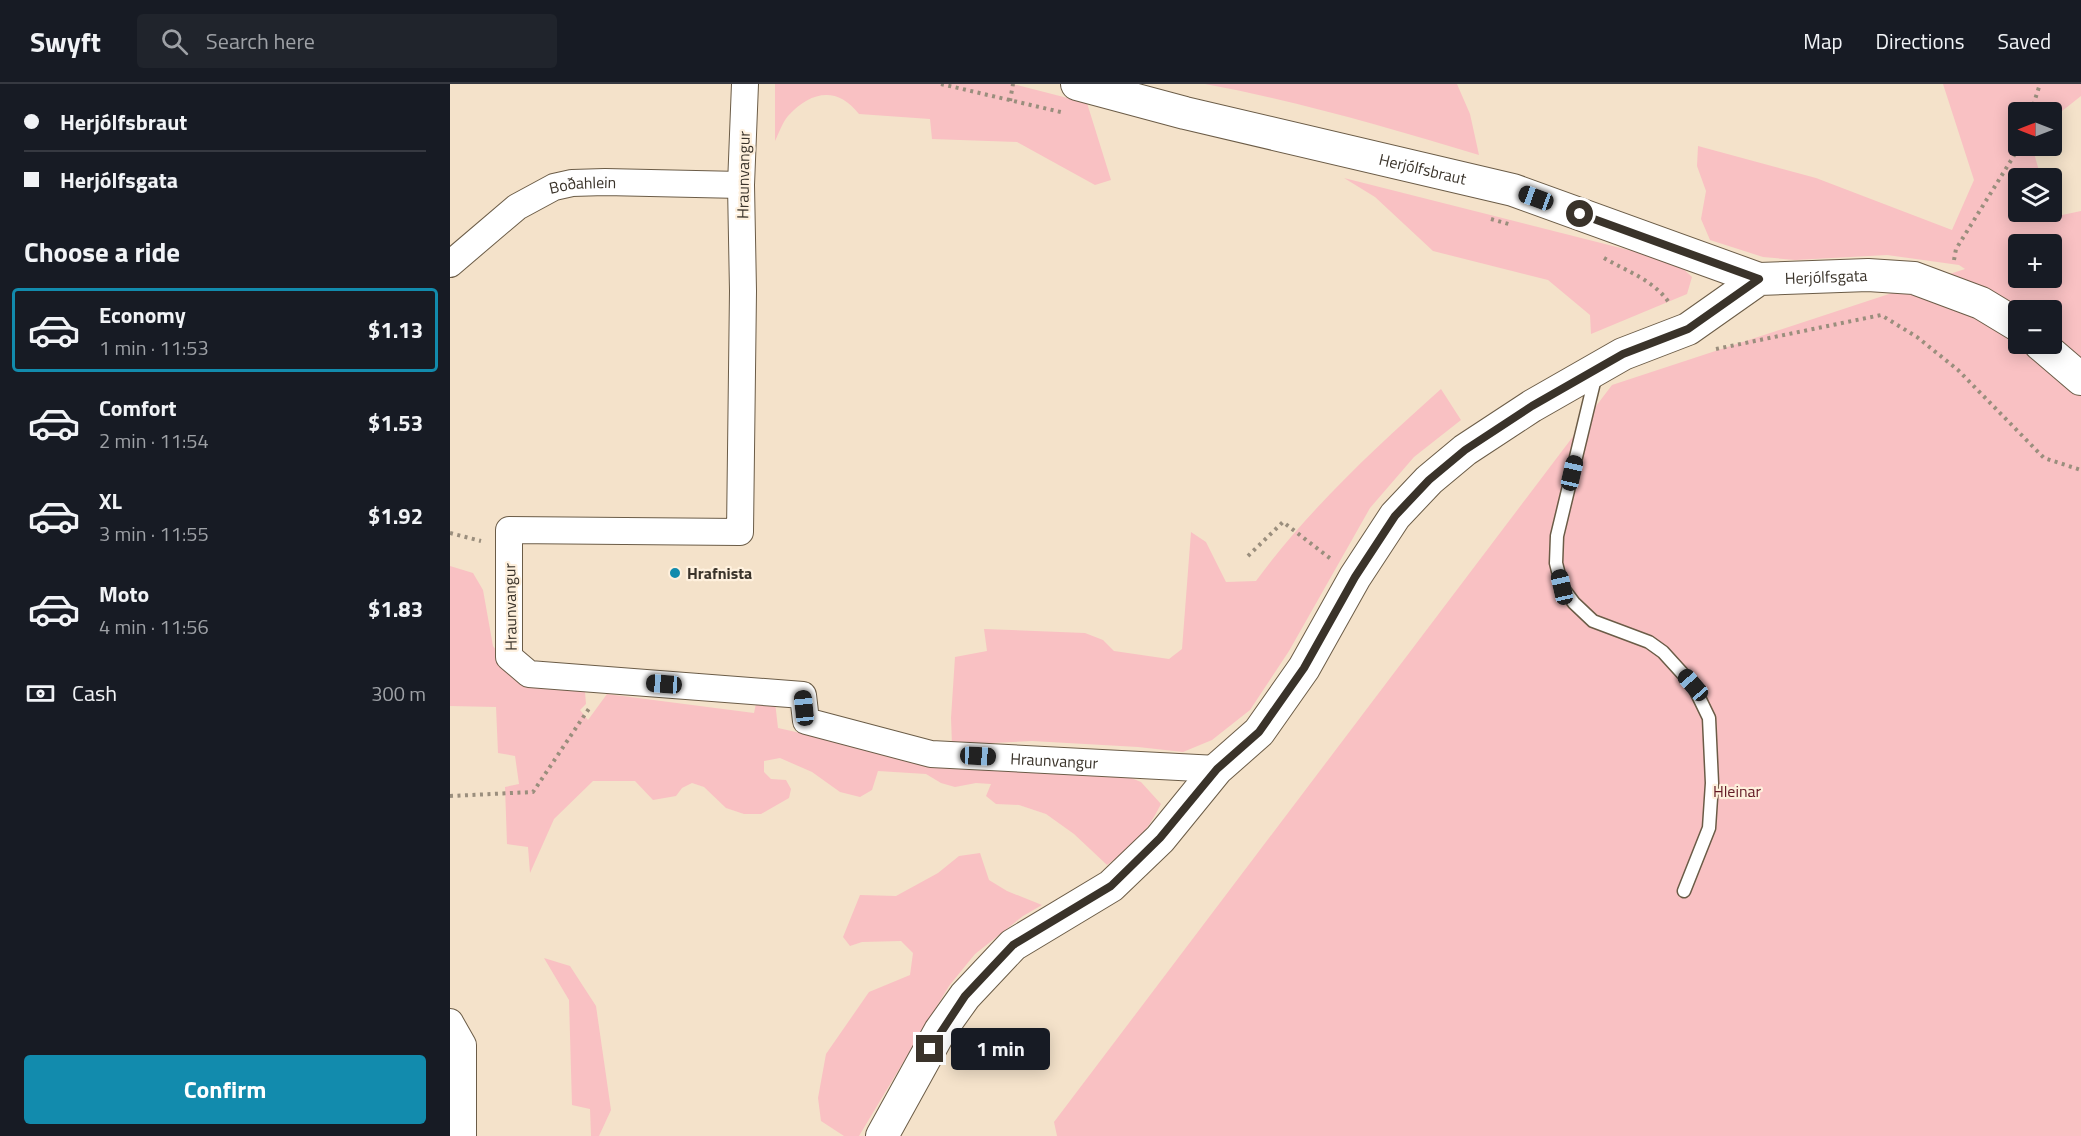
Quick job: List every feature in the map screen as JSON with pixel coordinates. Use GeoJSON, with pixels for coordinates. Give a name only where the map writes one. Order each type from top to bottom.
{"type":"FeatureCollection","features":[{"type":"Feature","properties":{"kind":"street","name":"Hraunvangur"},"geometry":{"type":"LineString","coordinates":[[745,84],[741,184],[740,532],[509,530],[509,657],[529,674],[803,695],[806,721],[931,754],[1217,769]]}},
{"type":"Feature","properties":{"kind":"street","name":"Herjólfsbraut"},"geometry":{"type":"LineString","coordinates":[[1074,99],[1185,113],[1514,190],[1759,279]]}},
{"type":"Feature","properties":{"kind":"street","name":"Boðahlein"},"geometry":{"type":"LineString","coordinates":[[450,264],[517,207],[554,187],[572,183],[605,182],[741,184]]}},
{"type":"Feature","properties":{"kind":"street","name":"Herjólfsgata"},"geometry":{"type":"LineString","coordinates":[[1759,279],[1868,275],[1914,278],[1981,303],[2008,319]]}},
{"type":"Feature","properties":{"kind":"street"},"geometry":{"type":"LineString","coordinates":[[882,1136],[940,1031],[965,996],[1013,945],[1111,886],[1160,838],[1217,769],[1259,732],[1304,668],[1355,577],[1395,516],[1429,480],[1474,444],[1532,406],[1623,354],[1688,329],[1759,279]]}},
{"type":"Feature","properties":{"kind":"street"},"geometry":{"type":"LineString","coordinates":[[2052,354],[2081,379]]}},
{"type":"Feature","properties":{"kind":"street"},"geometry":{"type":"LineString","coordinates":[[450,1022],[463,1045],[463,1136]]}},
{"type":"Feature","properties":{"kind":"lane"},"geometry":{"type":"LineString","coordinates":[[1597,369],[1557,536],[1556,563],[1562,587],[1574,603],[1593,621],[1649,642],[1663,652],[1693,685],[1709,718],[1712,783],[1709,828],[1684,891]]}},
{"type":"Feature","properties":{"kind":"path"},"geometry":{"type":"LineString","coordinates":[[940,84],[1010,100],[1074,99]]}},
{"type":"Feature","properties":{"kind":"path"},"geometry":{"type":"LineString","coordinates":[[1010,100],[1013,84]]}},
{"type":"Feature","properties":{"kind":"path"},"geometry":{"type":"LineString","coordinates":[[2034,102],[2040,84]]}},
{"type":"Feature","properties":{"kind":"path"},"geometry":{"type":"LineString","coordinates":[[1948,290],[1956,249],[2013,156]]}},
{"type":"Feature","properties":{"kind":"path"},"geometry":{"type":"LineString","coordinates":[[1484,217],[1515,226]]}},
{"type":"Feature","properties":{"kind":"path"},"geometry":{"type":"LineString","coordinates":[[1601,256],[1661,291],[1697,342],[1710,350],[1881,315],[1917,337],[1958,370],[2044,458],[2081,470]]}},
{"type":"Feature","properties":{"kind":"path"},"geometry":{"type":"LineString","coordinates":[[1248,556],[1283,522],[1355,577]]}},
{"type":"Feature","properties":{"kind":"path"},"geometry":{"type":"LineString","coordinates":[[450,796],[533,792],[592,704],[595,679]]}},
{"type":"Feature","properties":{"kind":"green space"},"geometry":{"type":"Polygon","coordinates":[[[775,84],[1013,84],[1087,103],[1111,180],[1095,185],[1017,142],[932,139],[930,119],[859,114],[851,105],[833,96],[824,95],[806,101],[786,119],[775,141],[775,84]]]}},
{"type":"Feature","properties":{"kind":"green space"},"geometry":{"type":"Polygon","coordinates":[[[1205,84],[1457,84],[1470,114],[1479,155],[1309,107],[1205,84]]]}},
{"type":"Feature","properties":{"kind":"green space","name":"Hleinar"},"geometry":{"type":"Polygon","coordinates":[[[1943,84],[2081,84],[2081,96],[2062,111],[2062,102],[2008,102],[2008,156],[2035,156],[2038,168],[2008,168],[2008,222],[2062,222],[2062,215],[2081,211],[2081,1136],[1057,1136],[1054,1122],[1612,385],[1965,269],[1959,265],[1887,255],[1795,260],[1763,257],[1710,240],[1701,219],[1706,191],[1697,166],[1698,146],[1816,178],[1952,230],[1974,180],[1943,84]]]}},
{"type":"Feature","properties":{"kind":"green space"},"geometry":{"type":"Polygon","coordinates":[[[1344,178],[1676,262],[1692,277],[1687,294],[1591,334],[1590,315],[1548,280],[1433,251],[1375,197],[1344,178]]]}},
{"type":"Feature","properties":{"kind":"green space"},"geometry":{"type":"Polygon","coordinates":[[[1441,389],[1461,420],[1414,457],[1370,508],[1289,651],[1250,710],[1212,740],[1183,752],[1032,741],[952,745],[951,718],[955,657],[987,651],[984,629],[1085,633],[1103,640],[1114,651],[1169,659],[1182,649],[1191,532],[1206,542],[1226,582],[1256,581],[1320,504],[1441,389]]]}},
{"type":"Feature","properties":{"kind":"green space"},"geometry":{"type":"Polygon","coordinates":[[[450,566],[473,573],[483,590],[493,646],[512,671],[534,685],[585,692],[586,704],[580,710],[588,720],[607,694],[754,713],[757,699],[775,702],[778,728],[921,760],[1109,769],[1141,782],[1161,804],[1150,824],[1138,838],[1107,865],[1074,834],[1046,814],[1019,805],[996,804],[986,796],[991,784],[976,783],[955,787],[941,783],[926,774],[878,771],[872,790],[860,797],[840,792],[812,772],[780,758],[764,761],[764,772],[771,779],[786,780],[791,789],[789,798],[761,814],[744,814],[726,808],[704,787],[692,783],[682,788],[676,796],[653,800],[635,781],[593,781],[554,819],[530,873],[528,847],[507,844],[505,787],[519,784],[515,756],[498,753],[496,707],[450,706],[450,566]]]}},
{"type":"Feature","properties":{"kind":"green space"},"geometry":{"type":"Polygon","coordinates":[[[980,853],[989,880],[1007,891],[1042,905],[1023,916],[975,954],[949,986],[859,1136],[844,1136],[821,1121],[818,1098],[826,1054],[869,992],[910,975],[913,953],[901,941],[862,942],[850,946],[843,937],[860,895],[896,896],[938,873],[959,856],[980,853]]]}},
{"type":"Feature","properties":{"kind":"green space"},"geometry":{"type":"Polygon","coordinates":[[[544,958],[570,966],[596,1006],[611,1110],[599,1136],[591,1136],[590,1109],[572,1105],[569,1000],[544,958]]]}},
{"type":"Feature","properties":{"kind":"place","name":"Hrafnista"},"geometry":{"type":"Point","coordinates":[675,573]}},
{"type":"Feature","properties":{"kind":"route"},"geometry":{"type":"LineString","coordinates":[[930,1049],[965,996],[1013,945],[1111,886],[1160,838],[1217,769],[1259,732],[1304,668],[1355,577],[1395,516],[1429,480],[1465,450],[1532,406],[1623,354],[1688,329],[1759,279],[1580,214]]}}]}
